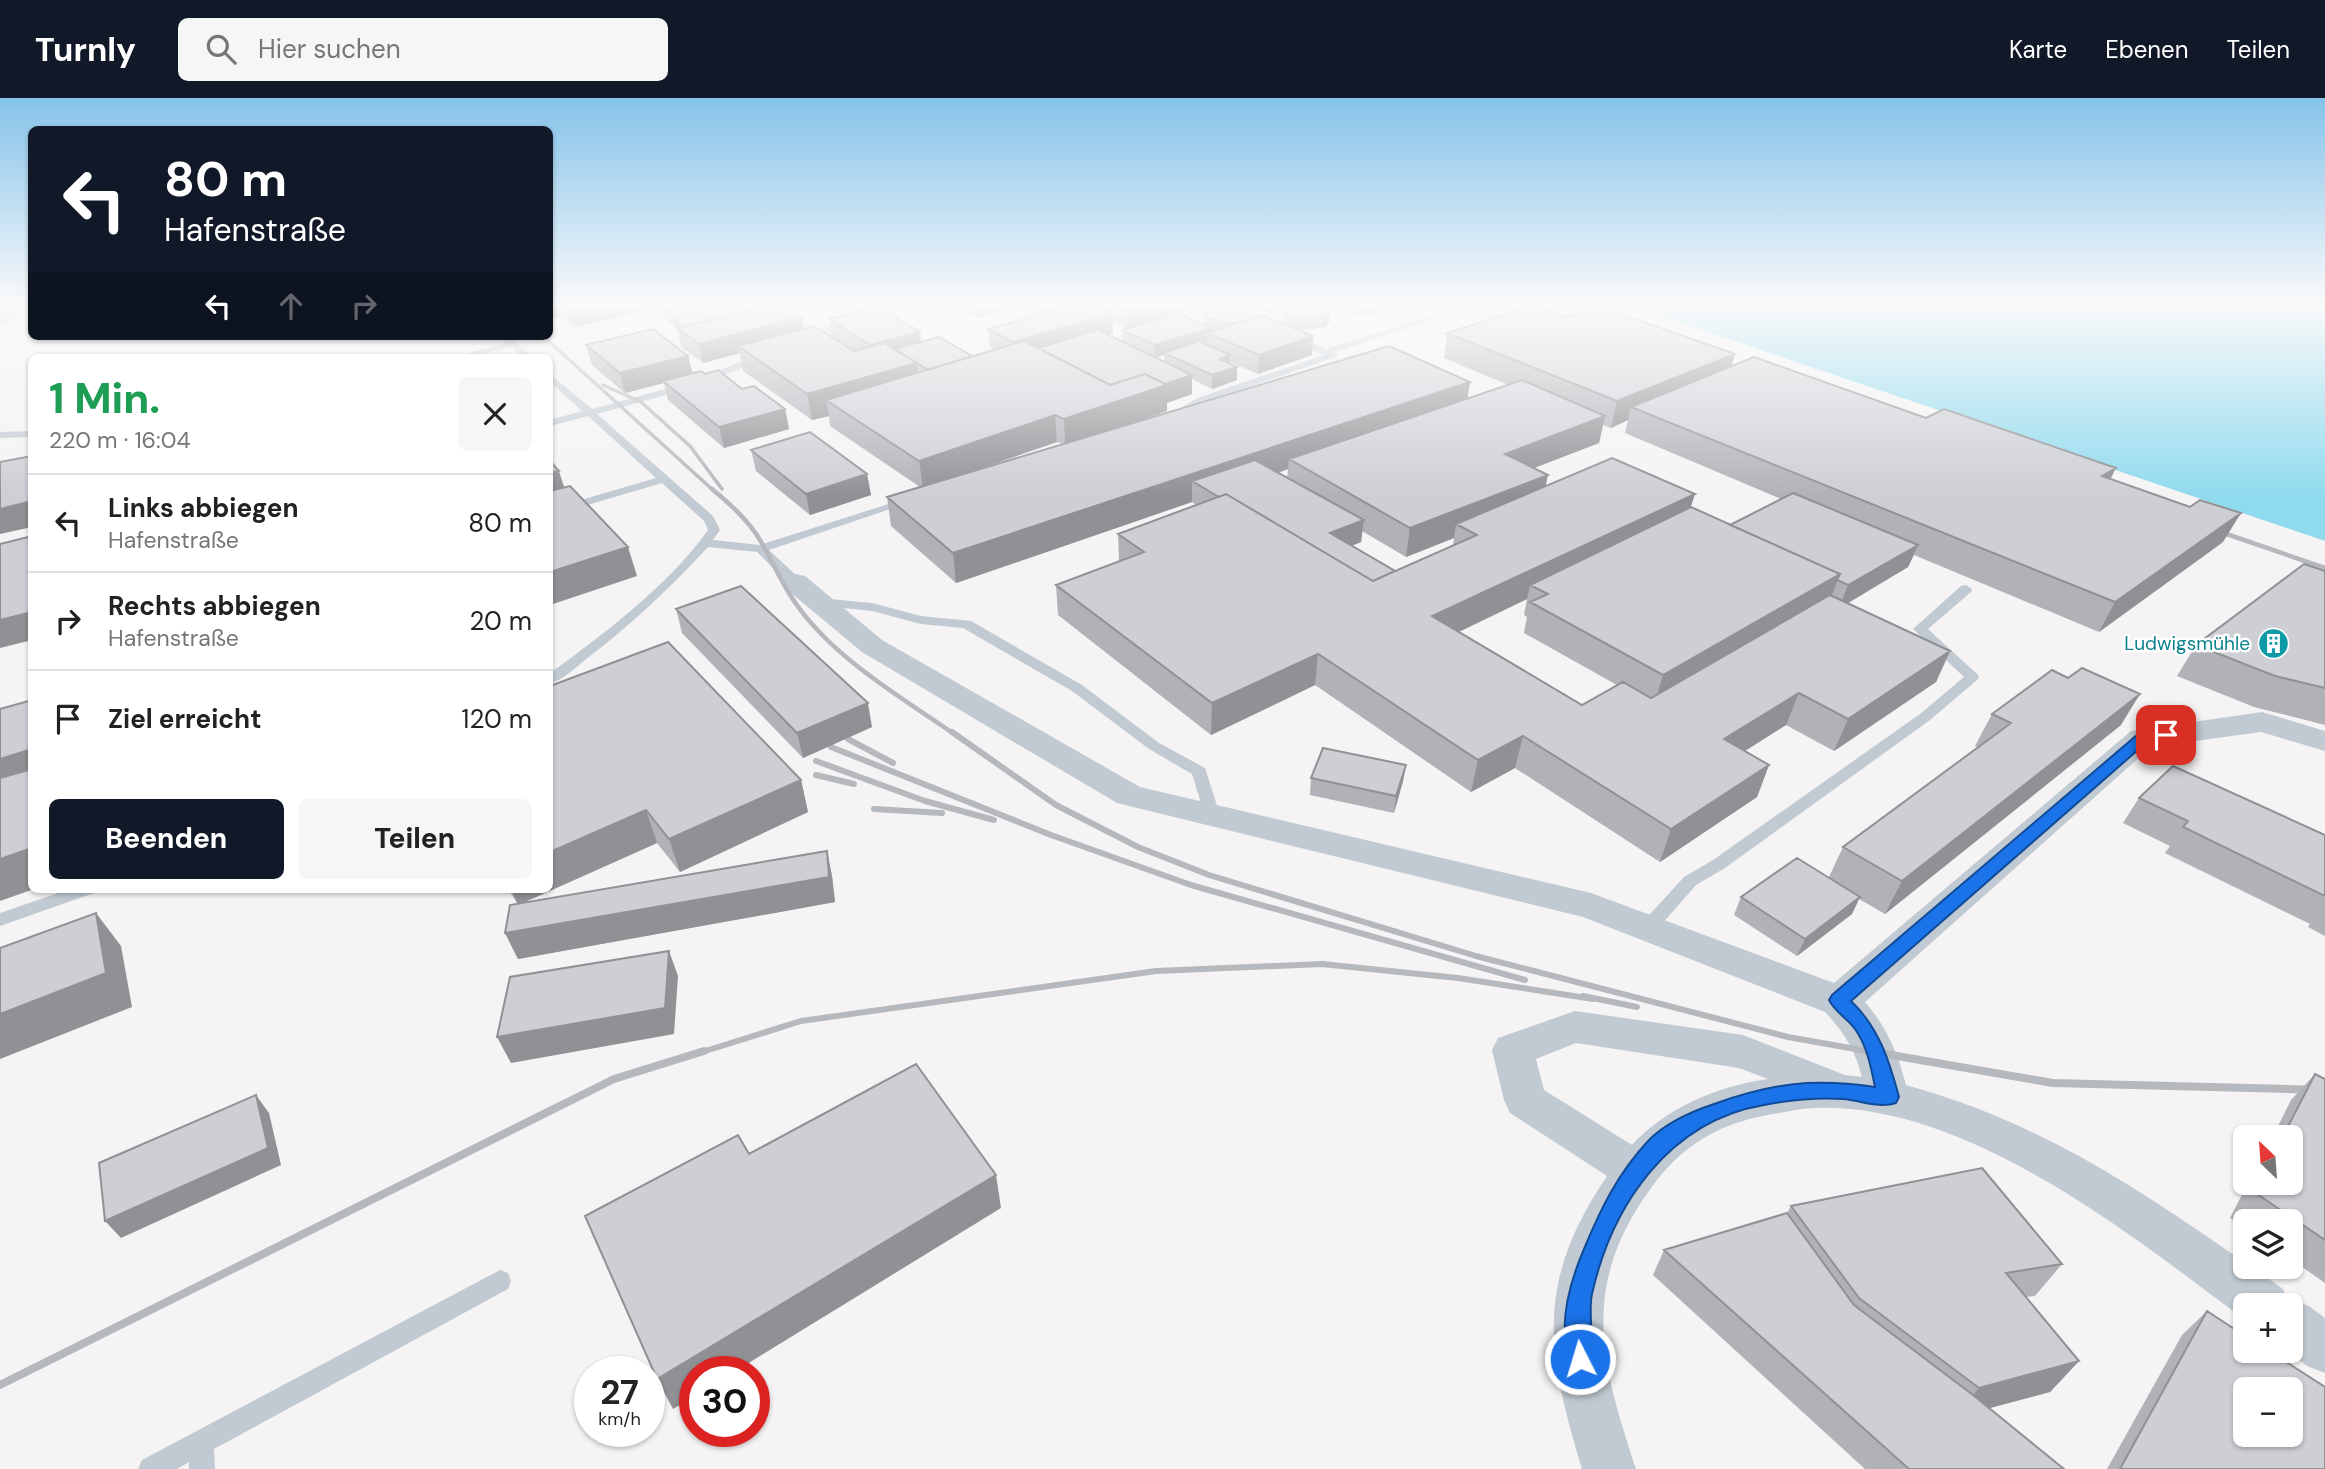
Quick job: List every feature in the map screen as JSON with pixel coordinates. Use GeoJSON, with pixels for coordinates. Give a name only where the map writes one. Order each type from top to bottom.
{"type":"FeatureCollection","features":[{"type":"Feature","properties":{"kind":"street"},"geometry":{"type":"LineString","coordinates":[[807,592],[872,646],[1129,795],[1591,906],[1839,1000],[1862,1023],[1872,1044],[1888,1097]]}},
{"type":"Feature","properties":{"kind":"street"},"geometry":{"type":"LineString","coordinates":[[1839,1000],[2142,738],[2262,722],[2325,741]]}},
{"type":"Feature","properties":{"kind":"street"},"geometry":{"type":"LineString","coordinates":[[1636,1171],[1525,1100],[1513,1050],[1576,1027],[1743,1052],[1843,1091]]}},
{"type":"Feature","properties":{"kind":"street"},"geometry":{"type":"LineString","coordinates":[[1609,1469],[1580,1359],[1577,1326],[1580,1295],[1613,1204],[1636,1171],[1657,1147],[1676,1131],[1727,1106],[1798,1091],[1843,1091],[1922,1105],[1978,1126],[2073,1176],[2130,1210],[2248,1293]]}},
{"type":"Feature","properties":{"kind":"street"},"geometry":{"type":"LineString","coordinates":[[2303,1332],[2325,1348]]}},
{"type":"Feature","properties":{"kind":"lane"},"geometry":{"type":"LineString","coordinates":[[553,422],[691,384],[731,368]]}},
{"type":"Feature","properties":{"kind":"lane"},"geometry":{"type":"LineString","coordinates":[[1169,415],[1204,399],[1295,368]]}},
{"type":"Feature","properties":{"kind":"lane"},"geometry":{"type":"LineString","coordinates":[[553,380],[709,519],[714,530],[658,594],[614,632],[553,677]]}},
{"type":"Feature","properties":{"kind":"lane"},"geometry":{"type":"LineString","coordinates":[[0,435],[28,434]]}},
{"type":"Feature","properties":{"kind":"lane"},"geometry":{"type":"LineString","coordinates":[[553,512],[664,479]]}},
{"type":"Feature","properties":{"kind":"lane"},"geometry":{"type":"LineString","coordinates":[[705,543],[761,549],[921,497]]}},
{"type":"Feature","properties":{"kind":"lane"},"geometry":{"type":"LineString","coordinates":[[761,549],[807,592],[921,620],[966,624],[1077,688],[1154,746],[1199,771],[1212,815]]}},
{"type":"Feature","properties":{"kind":"lane"},"geometry":{"type":"LineString","coordinates":[[1648,928],[1690,881],[1719,864],[1925,717],[1972,677],[1920,628],[1966,589]]}},
{"type":"Feature","properties":{"kind":"lane"},"geometry":{"type":"LineString","coordinates":[[0,920],[77,893]]}},
{"type":"Feature","properties":{"kind":"lane"},"geometry":{"type":"LineString","coordinates":[[151,1469],[500,1281]]}},
{"type":"Feature","properties":{"kind":"lane"},"geometry":{"type":"LineString","coordinates":[[201,1442],[202,1469]]}},
{"type":"Feature","properties":{"kind":"water"},"geometry":{"type":"Polygon","coordinates":[[[1814,368],[2325,368],[2325,541],[1814,368]]]}},
{"type":"Feature","properties":{"kind":"building"},"geometry":{"type":"Polygon","coordinates":[[[614,368],[640,368],[620,373],[614,368]]]}},
{"type":"Feature","properties":{"kind":"building"},"geometry":{"type":"Polygon","coordinates":[[[770,368],[899,368],[807,394],[770,368]]]}},
{"type":"Feature","properties":{"kind":"building"},"geometry":{"type":"Polygon","coordinates":[[[933,368],[1077,368],[1110,385],[1145,374],[1167,385],[1064,419],[1055,415],[919,461],[826,400],[933,368]]]}},
{"type":"Feature","properties":{"kind":"building"},"geometry":{"type":"Polygon","coordinates":[[[1077,368],[1177,368],[1192,375],[1165,384],[1145,374],[1110,385],[1077,368]]]}},
{"type":"Feature","properties":{"kind":"building"},"geometry":{"type":"Polygon","coordinates":[[[1197,368],[1234,368],[1212,375],[1197,368]]]}},
{"type":"Feature","properties":{"kind":"building"},"geometry":{"type":"Polygon","coordinates":[[[1316,368],[1438,368],[1470,382],[953,553],[887,497],[1316,368]]]}},
{"type":"Feature","properties":{"kind":"building"},"geometry":{"type":"Polygon","coordinates":[[[1534,368],[1700,368],[1617,401],[1534,368]]]}},
{"type":"Feature","properties":{"kind":"building"},"geometry":{"type":"Polygon","coordinates":[[[1727,368],[1785,368],[1926,418],[1944,409],[2116,468],[2102,476],[2190,507],[2200,500],[2241,513],[2115,602],[1631,407],[1727,368]]]}},
{"type":"Feature","properties":{"kind":"building"},"geometry":{"type":"Polygon","coordinates":[[[718,370],[742,389],[754,386],[785,409],[719,427],[663,381],[701,371],[705,374],[718,370]]]}},
{"type":"Feature","properties":{"kind":"building"},"geometry":{"type":"Polygon","coordinates":[[[1522,380],[1605,416],[1505,454],[1548,475],[1410,528],[1289,459],[1522,380]]]}},
{"type":"Feature","properties":{"kind":"building"},"geometry":{"type":"Polygon","coordinates":[[[810,432],[867,474],[806,494],[751,450],[810,432]]]}},
{"type":"Feature","properties":{"kind":"building"},"geometry":{"type":"Polygon","coordinates":[[[28,457],[28,502],[0,509],[0,462],[28,457]]]}},
{"type":"Feature","properties":{"kind":"building"},"geometry":{"type":"Polygon","coordinates":[[[1612,458],[1695,494],[1432,616],[1582,705],[1623,682],[1651,698],[1830,595],[1950,651],[1848,719],[1799,693],[1724,739],[1769,765],[1671,829],[1523,736],[1478,760],[1318,654],[1212,703],[1056,585],[1144,552],[1118,534],[1226,494],[1373,581],[1477,535],[1456,524],[1612,458]]]}},
{"type":"Feature","properties":{"kind":"building"},"geometry":{"type":"Polygon","coordinates":[[[1255,460],[1364,520],[1330,533],[1395,571],[1373,581],[1226,494],[1219,497],[1192,481],[1255,460]]]}},
{"type":"Feature","properties":{"kind":"building"},"geometry":{"type":"Polygon","coordinates":[[[570,486],[628,547],[553,571],[553,490],[570,486]]]}},
{"type":"Feature","properties":{"kind":"building"},"geometry":{"type":"Polygon","coordinates":[[[1793,493],[1918,545],[1848,585],[1837,580],[1840,574],[1730,525],[1793,493]]]}},
{"type":"Feature","properties":{"kind":"building"},"geometry":{"type":"Polygon","coordinates":[[[1691,507],[1840,574],[1663,675],[1530,602],[1548,594],[1530,585],[1691,507]]]}},
{"type":"Feature","properties":{"kind":"building"},"geometry":{"type":"Polygon","coordinates":[[[28,537],[28,613],[0,620],[0,544],[28,537]]]}},
{"type":"Feature","properties":{"kind":"building"},"geometry":{"type":"Polygon","coordinates":[[[2304,564],[2325,571],[2325,688],[2275,676],[2196,645],[2304,564]]]}},
{"type":"Feature","properties":{"kind":"building"},"geometry":{"type":"Polygon","coordinates":[[[741,586],[868,703],[797,733],[676,609],[741,586]]]}},
{"type":"Feature","properties":{"kind":"building"},"geometry":{"type":"Polygon","coordinates":[[[668,642],[801,780],[669,839],[646,810],[553,851],[553,685],[668,642]]]}},
{"type":"Feature","properties":{"kind":"building"},"geometry":{"type":"Polygon","coordinates":[[[2082,668],[2140,694],[1902,881],[1843,847],[2011,723],[1992,714],[2052,670],[2068,678],[2082,668]]]}},
{"type":"Feature","properties":{"kind":"building"},"geometry":{"type":"Polygon","coordinates":[[[28,701],[28,750],[0,759],[0,709],[28,701]]]}},
{"type":"Feature","properties":{"kind":"building"},"geometry":{"type":"Polygon","coordinates":[[[1323,748],[1406,765],[1396,796],[1311,778],[1323,748]]]}},
{"type":"Feature","properties":{"kind":"building"},"geometry":{"type":"Polygon","coordinates":[[[2173,766],[2325,835],[2325,896],[2183,827],[2188,821],[2139,798],[2173,766]]]}},
{"type":"Feature","properties":{"kind":"building"},"geometry":{"type":"Polygon","coordinates":[[[28,770],[28,849],[0,859],[0,778],[28,770]]]}},
{"type":"Feature","properties":{"kind":"building"},"geometry":{"type":"Polygon","coordinates":[[[827,851],[829,877],[505,933],[510,905],[827,851]]]}},
{"type":"Feature","properties":{"kind":"building"},"geometry":{"type":"Polygon","coordinates":[[[1797,858],[1860,897],[1805,939],[1741,897],[1797,858]]]}},
{"type":"Feature","properties":{"kind":"building"},"geometry":{"type":"Polygon","coordinates":[[[96,913],[106,973],[0,1014],[0,948],[96,913]]]}},
{"type":"Feature","properties":{"kind":"building"},"geometry":{"type":"Polygon","coordinates":[[[669,951],[665,1008],[497,1037],[510,977],[669,951]]]}},
{"type":"Feature","properties":{"kind":"building"},"geometry":{"type":"Polygon","coordinates":[[[916,1064],[996,1175],[695,1356],[679,1356],[679,1366],[665,1374],[665,1356],[647,1356],[585,1216],[738,1135],[749,1154],[916,1064]]]}},
{"type":"Feature","properties":{"kind":"building"},"geometry":{"type":"Polygon","coordinates":[[[2315,1074],[2325,1079],[2325,1240],[2303,1225],[2303,1209],[2279,1209],[2258,1195],[2303,1195],[2303,1125],[2289,1125],[2315,1074]]]}},
{"type":"Feature","properties":{"kind":"building"},"geometry":{"type":"Polygon","coordinates":[[[256,1095],[268,1148],[105,1221],[99,1163],[256,1095]]]}},
{"type":"Feature","properties":{"kind":"building"},"geometry":{"type":"Polygon","coordinates":[[[1982,1168],[2062,1264],[2006,1273],[2079,1361],[1979,1388],[1859,1298],[1791,1206],[1982,1168]]]}},
{"type":"Feature","properties":{"kind":"building"},"geometry":{"type":"Polygon","coordinates":[[[1787,1213],[1854,1305],[1973,1395],[2064,1469],[1909,1469],[1664,1250],[1787,1213]]]}},
{"type":"Feature","properties":{"kind":"building"},"geometry":{"type":"Polygon","coordinates":[[[2207,1311],[2233,1328],[2233,1363],[2288,1363],[2325,1387],[2325,1469],[2120,1469],[2207,1311]]]}},
{"type":"Feature","properties":{"kind":"railway"},"geometry":{"type":"LineString","coordinates":[[578,368],[714,491]]}},
{"type":"Feature","properties":{"kind":"railway"},"geometry":{"type":"LineString","coordinates":[[603,385],[641,402],[690,446],[722,489]]}},
{"type":"Feature","properties":{"kind":"railway"},"geometry":{"type":"LineString","coordinates":[[712,489],[750,526],[794,601],[828,640],[889,690],[954,734]]}},
{"type":"Feature","properties":{"kind":"railway"},"geometry":{"type":"LineString","coordinates":[[2209,528],[2325,568]]}},
{"type":"Feature","properties":{"kind":"railway"},"geometry":{"type":"LineString","coordinates":[[952,732],[1056,805],[1138,847],[1209,875],[1476,956],[1788,1037],[1878,1053]]}},
{"type":"Feature","properties":{"kind":"railway"},"geometry":{"type":"LineString","coordinates":[[848,739],[893,763]]}},
{"type":"Feature","properties":{"kind":"railway"},"geometry":{"type":"LineString","coordinates":[[831,747],[1051,835],[1191,885],[1525,980]]}},
{"type":"Feature","properties":{"kind":"railway"},"geometry":{"type":"LineString","coordinates":[[816,761],[925,801],[994,820]]}},
{"type":"Feature","properties":{"kind":"railway"},"geometry":{"type":"LineString","coordinates":[[816,775],[854,784]]}},
{"type":"Feature","properties":{"kind":"railway"},"geometry":{"type":"LineString","coordinates":[[874,809],[942,813]]}},
{"type":"Feature","properties":{"kind":"railway"},"geometry":{"type":"LineString","coordinates":[[699,1053],[801,1021],[1156,971],[1322,964],[1458,978],[1593,999]]}},
{"type":"Feature","properties":{"kind":"railway"},"geometry":{"type":"LineString","coordinates":[[1583,996],[1637,1007]]}},
{"type":"Feature","properties":{"kind":"railway"},"geometry":{"type":"LineString","coordinates":[[0,1385],[614,1079],[704,1051]]}},
{"type":"Feature","properties":{"kind":"railway"},"geometry":{"type":"LineString","coordinates":[[1868,1051],[2053,1083],[2325,1090]]}},
{"type":"Feature","properties":{"kind":"place","name":"Ludwigsmühle"},"geometry":{"type":"Point","coordinates":[2273,643]}},
{"type":"Feature","properties":{"kind":"route"},"geometry":{"type":"LineString","coordinates":[[1580,1359],[1577,1326],[1580,1295],[1591,1259],[1613,1204],[1657,1147],[1676,1131],[1699,1118],[1758,1097],[1798,1091],[1843,1091],[1888,1097],[1870,1038],[1862,1023],[1839,1000],[2142,738],[2166,735]]}}]}
